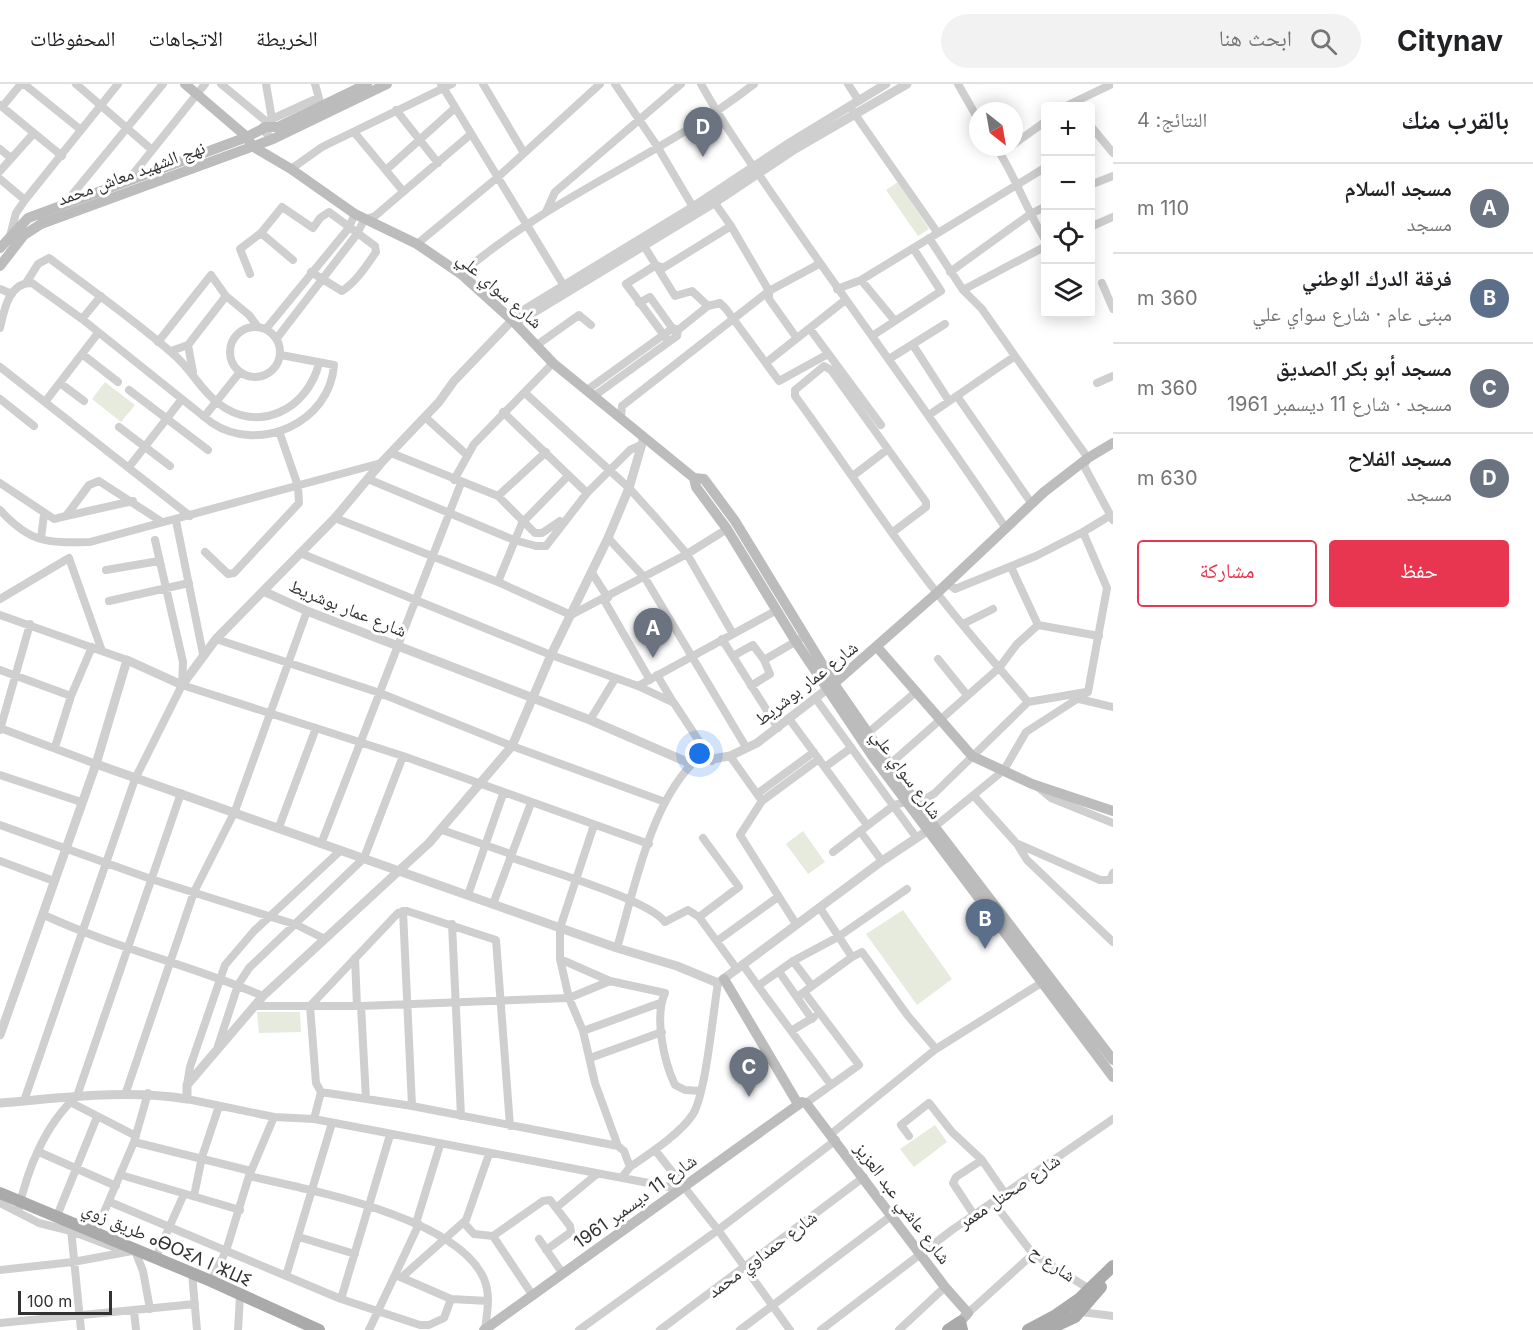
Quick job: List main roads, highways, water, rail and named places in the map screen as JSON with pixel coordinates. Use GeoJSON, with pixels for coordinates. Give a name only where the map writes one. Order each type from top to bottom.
{"type":"FeatureCollection","features":[{"type":"Feature","properties":{"kind":"main road","name":"شارع سواي علي"},"geometry":{"type":"LineString","coordinates":[[185,84],[249,141],[365,217],[417,244],[461,274],[512,320],[553,363],[621,418],[642,441],[694,478],[704,479],[735,521],[800,639],[831,687],[909,801],[1046,980],[1113,1077]]}},
{"type":"Feature","properties":{"kind":"main road"},"geometry":{"type":"LineString","coordinates":[[249,141],[266,123],[278,128],[320,102],[367,84]]}},
{"type":"Feature","properties":{"kind":"main road"},"geometry":{"type":"LineString","coordinates":[[249,141],[273,139],[387,84]]}},
{"type":"Feature","properties":{"kind":"main road","name":"نهج الشهيد معاش محمد"},"geometry":{"type":"LineString","coordinates":[[0,248],[23,221],[67,201],[130,178],[249,141]]}},
{"type":"Feature","properties":{"kind":"main road","name":"نهج الشهيد معاش محمد"},"geometry":{"type":"LineString","coordinates":[[0,266],[24,235],[51,220],[249,141]]}},
{"type":"Feature","properties":{"kind":"main road","name":"شارع عمار بوشريط"},"geometry":{"type":"LineString","coordinates":[[831,687],[937,593],[1032,504],[1088,458],[1113,443]]}},
{"type":"Feature","properties":{"kind":"main road","name":"شارع سواي علي"},"geometry":{"type":"LineString","coordinates":[[694,478],[696,487],[727,529],[777,610],[800,639]]}},
{"type":"Feature","properties":{"kind":"main road"},"geometry":{"type":"LineString","coordinates":[[877,647],[972,756],[1032,784],[1113,811]]}},
{"type":"Feature","properties":{"kind":"main road","name":"شارع سواي علي"},"geometry":{"type":"LineString","coordinates":[[831,687],[890,764],[909,801]]}},
{"type":"Feature","properties":{"kind":"main road","name":"شارع سواي علي"},"geometry":{"type":"LineString","coordinates":[[1046,980],[1113,1060]]}},
{"type":"Feature","properties":{"kind":"main road","name":"شارع عاشي عبد العزيز"},"geometry":{"type":"LineString","coordinates":[[721,981],[802,1103],[833,1137],[945,1287],[963,1322]]}},
{"type":"Feature","properties":{"kind":"main road","name":"شارع 11 ديسمبر 1961"},"geometry":{"type":"LineString","coordinates":[[485,1330],[802,1103]]}},
{"type":"Feature","properties":{"kind":"main road","name":"طريق زوي ⴰⴱⵔⵉⴷ ⵏ ⵣⵡⵉ"},"geometry":{"type":"LineString","coordinates":[[0,1193],[20,1207],[57,1216],[70,1226],[96,1231],[319,1330]]}},
{"type":"Feature","properties":{"kind":"main road"},"geometry":{"type":"LineString","coordinates":[[1047,1330],[1081,1312],[1092,1291],[1113,1266]]}},
{"type":"Feature","properties":{"kind":"main road"},"geometry":{"type":"LineString","coordinates":[[1028,1330],[1056,1316],[1113,1276]]}},
{"type":"Feature","properties":{"kind":"main road"},"geometry":{"type":"LineString","coordinates":[[948,1330],[963,1322]]}},
{"type":"Feature","properties":{"kind":"place","name":"مسجد الفلاح"},"geometry":{"type":"Point","coordinates":[703,157]}},
{"type":"Feature","properties":{"kind":"place","name":"مسجد السلام"},"geometry":{"type":"Point","coordinates":[653,658]}},
{"type":"Feature","properties":{"kind":"place","name":"فرقة الدرك الوطني"},"geometry":{"type":"Point","coordinates":[985,949]}},
{"type":"Feature","properties":{"kind":"place","name":"مسجد أبو بكر الصديق"},"geometry":{"type":"Point","coordinates":[749,1097]}}]}
